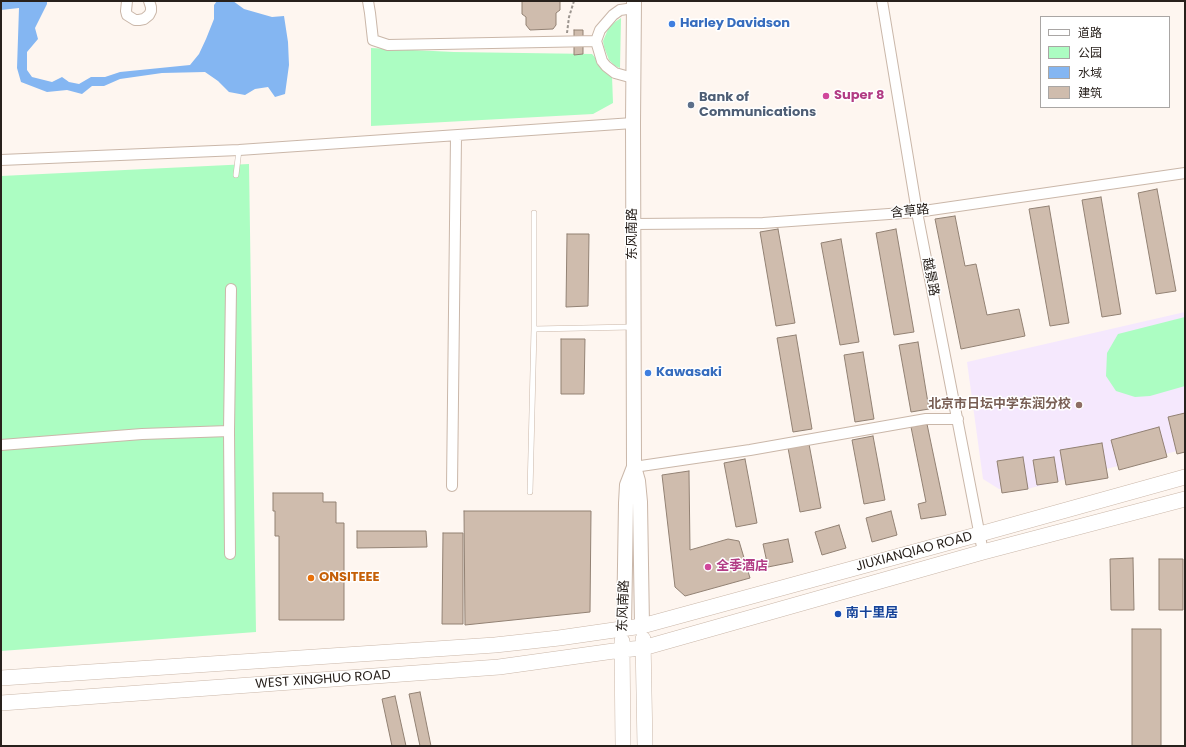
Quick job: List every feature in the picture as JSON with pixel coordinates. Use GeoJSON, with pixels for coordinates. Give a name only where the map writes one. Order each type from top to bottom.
{"type":"FeatureCollection","features":[{"type":"Feature","properties":{"kind":"main road","name":"JIUXIANQIAO ROAD"},"geometry":{"type":"LineString","coordinates":[[642,626],[980,534],[1185,476]]}},
{"type":"Feature","properties":{"kind":"main road","name":"JIUXIANQIAO ROAD"},"geometry":{"type":"LineString","coordinates":[[643,648],[983,552],[1185,499]]}},
{"type":"Feature","properties":{"kind":"main road","name":"WEST XINGHUO ROAD"},"geometry":{"type":"LineString","coordinates":[[1,678],[494,645],[559,638],[642,626]]}},
{"type":"Feature","properties":{"kind":"main road","name":"东风南路"},"geometry":{"type":"LineString","coordinates":[[642,626],[645,746]]}},
{"type":"Feature","properties":{"kind":"main road","name":"东风南路"},"geometry":{"type":"LineString","coordinates":[[623,746],[621,650],[624,628]]}},
{"type":"Feature","properties":{"kind":"main road","name":"WEST XINGHUO ROAD"},"geometry":{"type":"LineString","coordinates":[[1,703],[499,667],[643,648]]}},
{"type":"Feature","properties":{"kind":"street"},"geometry":{"type":"LineString","coordinates":[[126,1],[126,11],[128,15],[135,20],[144,19],[149,15],[151,6],[149,1]]}},
{"type":"Feature","properties":{"kind":"street"},"geometry":{"type":"LineString","coordinates":[[368,1],[373,40],[388,45],[596,41]]}},
{"type":"Feature","properties":{"kind":"street","name":"越景路"},"geometry":{"type":"LineString","coordinates":[[882,1],[917,212],[983,552]]}},
{"type":"Feature","properties":{"kind":"street"},"geometry":{"type":"LineString","coordinates":[[633,78],[615,73],[606,66],[602,60],[596,41],[600,30],[613,15],[620,10],[634,5]]}},
{"type":"Feature","properties":{"kind":"street","name":"东风南路"},"geometry":{"type":"LineString","coordinates":[[634,5],[634,467],[638,481],[640,502],[642,626]]}},
{"type":"Feature","properties":{"kind":"street"},"geometry":{"type":"LineString","coordinates":[[1,160],[239,150],[633,124]]}},
{"type":"Feature","properties":{"kind":"street"},"geometry":{"type":"LineString","coordinates":[[452,486],[456,136]]}},
{"type":"Feature","properties":{"kind":"street","name":"含草路"},"geometry":{"type":"LineString","coordinates":[[633,224],[763,222],[917,212],[1185,172]]}},
{"type":"Feature","properties":{"kind":"street"},"geometry":{"type":"LineString","coordinates":[[230,289],[230,554]]}},
{"type":"Feature","properties":{"kind":"street"},"geometry":{"type":"LineString","coordinates":[[634,467],[750,450],[926,419],[958,419]]}},
{"type":"Feature","properties":{"kind":"street"},"geometry":{"type":"LineString","coordinates":[[1,445],[142,434],[229,431]]}},
{"type":"Feature","properties":{"kind":"street","name":"东风南路"},"geometry":{"type":"LineString","coordinates":[[624,628],[626,497],[627,485],[634,467]]}},
{"type":"Feature","properties":{"kind":"lane"},"geometry":{"type":"LineString","coordinates":[[236,175],[239,150]]}},
{"type":"Feature","properties":{"kind":"lane"},"geometry":{"type":"LineString","coordinates":[[530,492],[534,329],[534,213]]}},
{"type":"Feature","properties":{"kind":"lane"},"geometry":{"type":"LineString","coordinates":[[534,329],[633,327]]}},
{"type":"Feature","properties":{"kind":"path"},"geometry":{"type":"LineString","coordinates":[[567,41],[569,17],[574,1]]}},
{"type":"Feature","properties":{"kind":"shaded area","name":"北京市日坛中学东润分校"},"geometry":{"type":"Polygon","coordinates":[[[1185,312],[1185,449],[1019,491],[999,489],[983,479],[967,362],[1185,312]]]}},
{"type":"Feature","properties":{"kind":"green space"},"geometry":{"type":"Polygon","coordinates":[[[621,18],[620,68],[615,66],[609,60],[603,41],[609,27],[621,18]]]}},
{"type":"Feature","properties":{"kind":"green space"},"geometry":{"type":"Polygon","coordinates":[[[371,48],[454,52],[592,54],[612,76],[613,103],[593,114],[371,126],[371,48]]]}},
{"type":"Feature","properties":{"kind":"green space"},"geometry":{"type":"Polygon","coordinates":[[[249,164],[256,632],[1,651],[1,176],[249,164]]]}},
{"type":"Feature","properties":{"kind":"green space"},"geometry":{"type":"Polygon","coordinates":[[[1185,317],[1185,386],[1150,396],[1135,397],[1116,391],[1106,376],[1107,353],[1118,334],[1185,317]]]}},
{"type":"Feature","properties":{"kind":"water"},"geometry":{"type":"Polygon","coordinates":[[[1,1],[47,1],[47,4],[35,28],[38,39],[27,52],[27,70],[32,77],[52,82],[62,77],[69,82],[79,84],[91,77],[105,77],[120,72],[190,65],[199,54],[206,39],[214,19],[214,5],[217,1],[233,1],[244,9],[272,17],[284,16],[288,42],[289,65],[285,94],[275,97],[268,87],[255,89],[245,95],[229,92],[218,81],[205,72],[162,73],[120,79],[104,86],[92,86],[82,94],[67,90],[47,92],[21,82],[17,68],[19,8],[1,10],[1,1]]]}},
{"type":"Feature","properties":{"kind":"building"},"geometry":{"type":"Polygon","coordinates":[[[522,1],[560,1],[560,10],[556,13],[556,25],[553,29],[530,30],[526,25],[526,17],[522,14],[522,1]]]}},
{"type":"Feature","properties":{"kind":"building"},"geometry":{"type":"Polygon","coordinates":[[[574,30],[583,30],[583,54],[574,55],[574,30]]]}},
{"type":"Feature","properties":{"kind":"building"},"geometry":{"type":"Polygon","coordinates":[[[1157,189],[1176,291],[1156,294],[1138,193],[1157,189]]]}},
{"type":"Feature","properties":{"kind":"building"},"geometry":{"type":"Polygon","coordinates":[[[1101,197],[1121,314],[1102,317],[1082,200],[1101,197]]]}},
{"type":"Feature","properties":{"kind":"building"},"geometry":{"type":"Polygon","coordinates":[[[1049,206],[1069,323],[1050,326],[1029,209],[1049,206]]]}},
{"type":"Feature","properties":{"kind":"building"},"geometry":{"type":"Polygon","coordinates":[[[955,216],[965,266],[976,264],[987,315],[1019,309],[1025,336],[961,349],[935,219],[955,216]]]}},
{"type":"Feature","properties":{"kind":"building"},"geometry":{"type":"Polygon","coordinates":[[[778,229],[795,323],[776,326],[760,232],[778,229]]]}},
{"type":"Feature","properties":{"kind":"building"},"geometry":{"type":"Polygon","coordinates":[[[896,229],[914,332],[894,335],[876,233],[896,229]]]}},
{"type":"Feature","properties":{"kind":"building"},"geometry":{"type":"Polygon","coordinates":[[[567,234],[589,234],[588,306],[566,307],[567,234]]]}},
{"type":"Feature","properties":{"kind":"building"},"geometry":{"type":"Polygon","coordinates":[[[841,239],[859,342],[840,345],[821,243],[841,239]]]}},
{"type":"Feature","properties":{"kind":"building"},"geometry":{"type":"Polygon","coordinates":[[[796,335],[812,429],[793,432],[777,338],[796,335]]]}},
{"type":"Feature","properties":{"kind":"building"},"geometry":{"type":"Polygon","coordinates":[[[561,339],[585,339],[584,394],[561,394],[561,339]]]}},
{"type":"Feature","properties":{"kind":"building"},"geometry":{"type":"Polygon","coordinates":[[[918,342],[929,409],[911,412],[899,345],[918,342]]]}},
{"type":"Feature","properties":{"kind":"building"},"geometry":{"type":"Polygon","coordinates":[[[863,352],[874,419],[855,422],[844,355],[863,352]]]}},
{"type":"Feature","properties":{"kind":"building"},"geometry":{"type":"Polygon","coordinates":[[[1185,413],[1185,452],[1177,454],[1168,417],[1185,413]]]}},
{"type":"Feature","properties":{"kind":"building"},"geometry":{"type":"Polygon","coordinates":[[[927,424],[946,515],[921,519],[918,504],[926,502],[911,427],[927,424]]]}},
{"type":"Feature","properties":{"kind":"building"},"geometry":{"type":"Polygon","coordinates":[[[1159,427],[1167,457],[1119,470],[1111,440],[1159,427]]]}},
{"type":"Feature","properties":{"kind":"building"},"geometry":{"type":"Polygon","coordinates":[[[873,436],[885,500],[864,504],[852,440],[873,436]]]}},
{"type":"Feature","properties":{"kind":"building"},"geometry":{"type":"Polygon","coordinates":[[[1102,443],[1108,478],[1066,485],[1060,450],[1102,443]]]}},
{"type":"Feature","properties":{"kind":"building"},"geometry":{"type":"Polygon","coordinates":[[[809,444],[821,508],[800,512],[788,448],[809,444]]]}},
{"type":"Feature","properties":{"kind":"building"},"geometry":{"type":"Polygon","coordinates":[[[1023,457],[1028,489],[1002,493],[997,461],[1023,457]]]}},
{"type":"Feature","properties":{"kind":"building"},"geometry":{"type":"Polygon","coordinates":[[[1054,457],[1058,482],[1037,485],[1033,460],[1054,457]]]}},
{"type":"Feature","properties":{"kind":"building"},"geometry":{"type":"Polygon","coordinates":[[[745,459],[757,523],[736,527],[724,463],[745,459]]]}},
{"type":"Feature","properties":{"kind":"building"},"geometry":{"type":"Polygon","coordinates":[[[689,471],[690,550],[728,539],[739,541],[750,578],[685,596],[675,587],[662,475],[689,471]]]}},
{"type":"Feature","properties":{"kind":"building","name":"ONSITEEE"},"geometry":{"type":"Polygon","coordinates":[[[273,493],[323,493],[323,502],[336,502],[336,523],[344,523],[344,620],[279,620],[279,536],[275,536],[273,493]]]}},
{"type":"Feature","properties":{"kind":"building"},"geometry":{"type":"Polygon","coordinates":[[[464,511],[591,511],[590,612],[465,625],[464,511]]]}},
{"type":"Feature","properties":{"kind":"building"},"geometry":{"type":"Polygon","coordinates":[[[891,511],[897,535],[872,542],[866,518],[891,511]]]}},
{"type":"Feature","properties":{"kind":"building"},"geometry":{"type":"Polygon","coordinates":[[[839,525],[846,548],[822,555],[815,532],[839,525]]]}},
{"type":"Feature","properties":{"kind":"building"},"geometry":{"type":"Polygon","coordinates":[[[357,531],[426,531],[427,547],[357,548],[357,531]]]}},
{"type":"Feature","properties":{"kind":"building"},"geometry":{"type":"Polygon","coordinates":[[[443,533],[463,533],[463,624],[442,624],[443,533]]]}},
{"type":"Feature","properties":{"kind":"building"},"geometry":{"type":"Polygon","coordinates":[[[788,539],[793,562],[768,567],[763,544],[788,539]]]}},
{"type":"Feature","properties":{"kind":"building"},"geometry":{"type":"Polygon","coordinates":[[[1133,558],[1134,610],[1111,610],[1110,559],[1133,558]]]}},
{"type":"Feature","properties":{"kind":"building"},"geometry":{"type":"Polygon","coordinates":[[[1159,559],[1183,559],[1183,610],[1159,610],[1159,559]]]}},
{"type":"Feature","properties":{"kind":"building"},"geometry":{"type":"Polygon","coordinates":[[[1132,629],[1161,629],[1161,746],[1132,746],[1132,629]]]}},
{"type":"Feature","properties":{"kind":"building"},"geometry":{"type":"Polygon","coordinates":[[[420,692],[431,746],[420,746],[409,694],[420,692]]]}},
{"type":"Feature","properties":{"kind":"building"},"geometry":{"type":"Polygon","coordinates":[[[395,696],[406,746],[392,746],[382,699],[395,696]]]}},
{"type":"Feature","properties":{"kind":"place","name":"Harley Davidson"},"geometry":{"type":"Point","coordinates":[672,24]}},
{"type":"Feature","properties":{"kind":"place","name":"Super 8"},"geometry":{"type":"Point","coordinates":[826,96]}},
{"type":"Feature","properties":{"kind":"place","name":"Bank of Communications"},"geometry":{"type":"Point","coordinates":[691,105]}},
{"type":"Feature","properties":{"kind":"place","name":"Kawasaki"},"geometry":{"type":"Point","coordinates":[648,373]}},
{"type":"Feature","properties":{"kind":"place","name":"北京市日坛中学东润分校"},"geometry":{"type":"Point","coordinates":[1079,405]}},
{"type":"Feature","properties":{"kind":"place","name":"全季酒店"},"geometry":{"type":"Point","coordinates":[708,567]}},
{"type":"Feature","properties":{"kind":"place","name":"ONSITEEE"},"geometry":{"type":"Point","coordinates":[311,578]}},
{"type":"Feature","properties":{"kind":"place","name":"南十里居"},"geometry":{"type":"Point","coordinates":[838,614]}}]}
